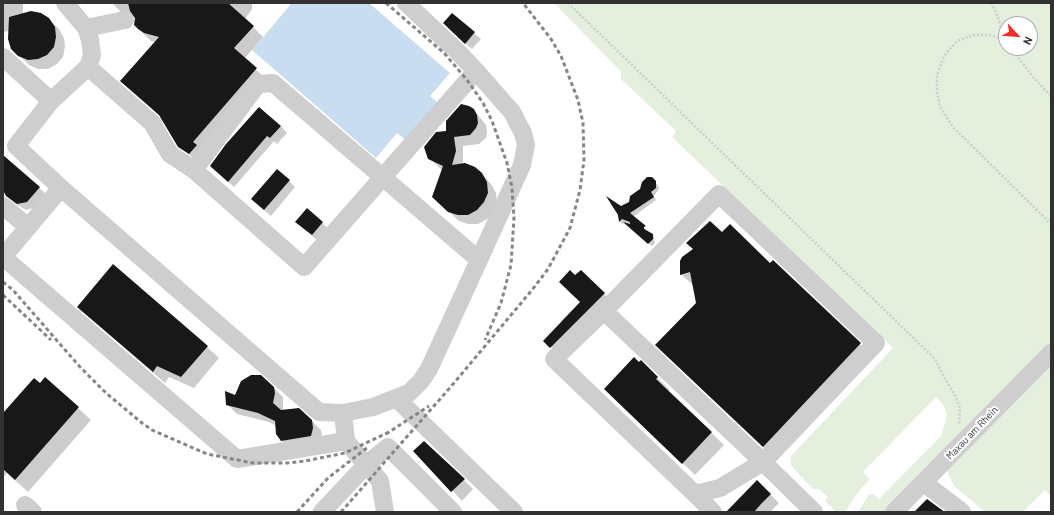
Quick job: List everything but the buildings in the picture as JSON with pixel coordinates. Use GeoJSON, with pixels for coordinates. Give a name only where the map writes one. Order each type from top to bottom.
{"type":"FeatureCollection","features":[{"type":"Feature","properties":{"kind":"lane"},"geometry":{"type":"LineString","coordinates":[[65,3],[86,28],[90,40],[92,55],[88,67],[51,100],[16,146],[61,188],[319,412],[343,413],[373,407],[409,393],[421,381],[429,369],[522,165],[526,145],[523,133],[512,112],[458,52],[406,3]]}},
{"type":"Feature","properties":{"kind":"lane"},"geometry":{"type":"LineString","coordinates":[[86,28],[125,20]]}},
{"type":"Feature","properties":{"kind":"lane"},"geometry":{"type":"LineString","coordinates":[[3,57],[51,100]]}},
{"type":"Feature","properties":{"kind":"lane"},"geometry":{"type":"LineString","coordinates":[[88,67],[152,123],[170,154],[194,170],[304,267],[476,71]]}},
{"type":"Feature","properties":{"kind":"lane"},"geometry":{"type":"LineString","coordinates":[[194,170],[255,88],[260,84],[273,83],[479,260]]}},
{"type":"Feature","properties":{"kind":"lane"},"geometry":{"type":"LineString","coordinates":[[61,188],[3,257],[237,459],[346,441]]}},
{"type":"Feature","properties":{"kind":"lane"},"geometry":{"type":"LineString","coordinates":[[695,494],[720,488],[763,462],[876,343],[718,194],[554,360],[713,512]]}},
{"type":"Feature","properties":{"kind":"lane"},"geometry":{"type":"LineString","coordinates":[[3,206],[28,227]]}},
{"type":"Feature","properties":{"kind":"lane"},"geometry":{"type":"LineString","coordinates":[[604,311],[814,512]]}},
{"type":"Feature","properties":{"kind":"lane","name":"Maxau am Rhein"},"geometry":{"type":"LineString","coordinates":[[894,512],[1051,353]]}},
{"type":"Feature","properties":{"kind":"lane"},"geometry":{"type":"LineString","coordinates":[[396,398],[514,512]]}},
{"type":"Feature","properties":{"kind":"lane"},"geometry":{"type":"LineString","coordinates":[[343,413],[346,441],[380,481],[385,512]]}},
{"type":"Feature","properties":{"kind":"lane"},"geometry":{"type":"LineString","coordinates":[[322,512],[366,465],[388,447],[453,512]]}},
{"type":"Feature","properties":{"kind":"lane"},"geometry":{"type":"LineString","coordinates":[[924,483],[962,512]]}},
{"type":"Feature","properties":{"kind":"path"},"geometry":{"type":"LineString","coordinates":[[568,3],[935,359],[954,393],[960,408],[957,439],[954,452]]}},
{"type":"Feature","properties":{"kind":"path"},"geometry":{"type":"LineString","coordinates":[[991,3],[998,18]]}},
{"type":"Feature","properties":{"kind":"path"},"geometry":{"type":"LineString","coordinates":[[998,38],[991,35],[974,35],[957,41],[944,56],[937,75],[937,92],[940,107],[953,127],[1051,224]]}},
{"type":"Feature","properties":{"kind":"path"},"geometry":{"type":"LineString","coordinates":[[1017,56],[1034,78],[1051,96]]}},
{"type":"Feature","properties":{"kind":"green space"},"geometry":{"type":"Polygon","coordinates":[[[554,3],[1051,4],[1051,344],[988,406],[887,512],[858,512],[869,494],[873,494],[879,499],[941,436],[947,415],[943,404],[936,397],[863,472],[870,479],[859,491],[845,512],[836,512],[825,501],[828,497],[819,489],[813,489],[791,465],[791,456],[893,348],[672,137],[676,131],[621,79],[621,72],[554,3]]]}},
{"type":"Feature","properties":{"kind":"green space"},"geometry":{"type":"Polygon","coordinates":[[[1051,364],[1051,496],[1045,490],[1023,512],[985,512],[954,486],[947,471],[1051,364]]]}},
{"type":"Feature","properties":{"kind":"water"},"geometry":{"type":"Polygon","coordinates":[[[292,3],[369,3],[450,73],[430,96],[440,105],[408,142],[397,133],[376,158],[252,50],[292,3]]]}},
{"type":"Feature","properties":{"kind":"railway"},"geometry":{"type":"LineString","coordinates":[[386,3],[444,53],[467,80],[483,103],[492,121],[507,163],[512,188],[514,218],[511,265],[501,303],[485,340]]}},
{"type":"Feature","properties":{"kind":"railway"},"geometry":{"type":"LineString","coordinates":[[341,512],[454,383],[532,290],[548,269],[570,228],[580,190],[584,160],[583,123],[578,100],[561,56],[551,39],[523,3]]}},
{"type":"Feature","properties":{"kind":"railway"},"geometry":{"type":"LineString","coordinates":[[3,282],[13,290],[80,367],[106,393],[152,430],[207,454],[253,463],[287,463],[305,461],[345,453],[389,432]]}},
{"type":"Feature","properties":{"kind":"railway"},"geometry":{"type":"LineString","coordinates":[[3,295],[51,340]]}},
{"type":"Feature","properties":{"kind":"railway"},"geometry":{"type":"LineString","coordinates":[[386,434],[429,406]]}},
{"type":"Feature","properties":{"kind":"railway"},"geometry":{"type":"LineString","coordinates":[[297,512],[328,478],[368,447]]}}]}
